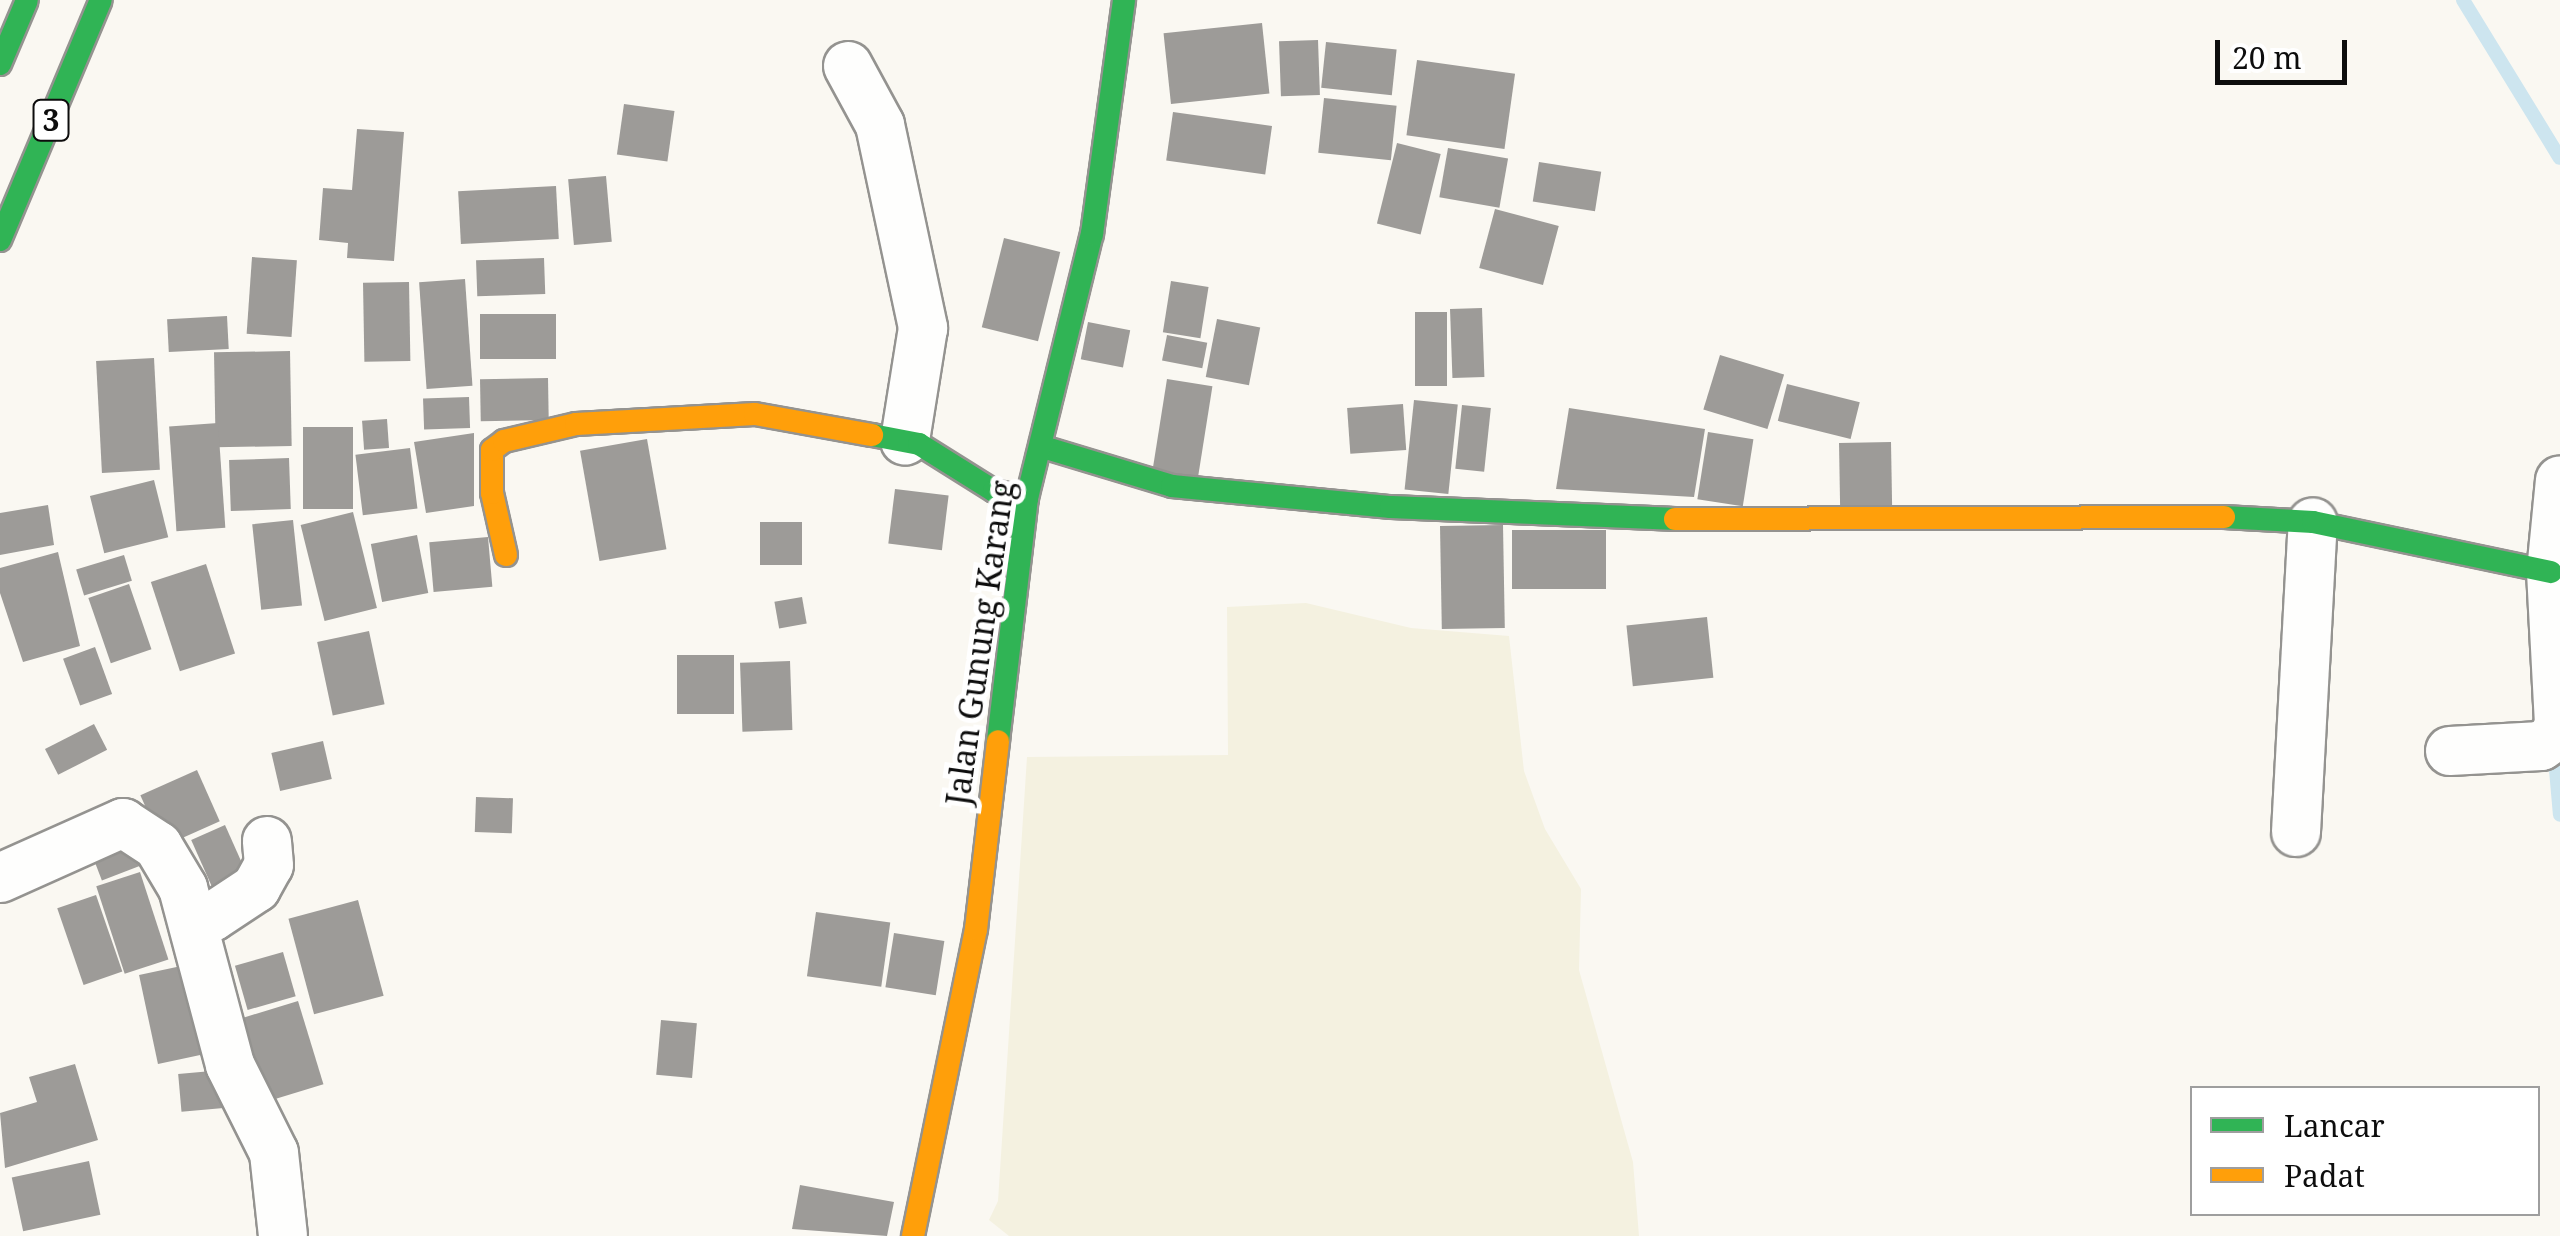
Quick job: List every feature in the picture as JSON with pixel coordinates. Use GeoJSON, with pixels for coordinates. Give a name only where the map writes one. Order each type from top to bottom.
{"type":"FeatureCollection","features":[{"type":"Feature","properties":{"kind":"street","name":"3"},"geometry":{"type":"LineString","coordinates":[[0,64],[27,0]]}},
{"type":"Feature","properties":{"kind":"street","name":"3"},"geometry":{"type":"LineString","coordinates":[[0,240],[102,0]]}},
{"type":"Feature","properties":{"kind":"street","name":"Jalan Gunung Karang"},"geometry":{"type":"LineString","coordinates":[[914,1236],[976,929],[1027,498],[1043,447],[1092,234],[1124,0]]}},
{"type":"Feature","properties":{"kind":"street"},"geometry":{"type":"LineString","coordinates":[[848,66],[880,125],[924,328],[905,440]]}},
{"type":"Feature","properties":{"kind":"street"},"geometry":{"type":"LineString","coordinates":[[506,555],[489,467],[492,450],[504,441],[576,424],[754,414],[905,440],[999,494],[1027,498]]}},
{"type":"Feature","properties":{"kind":"street"},"geometry":{"type":"LineString","coordinates":[[1043,447],[1172,486],[1391,507],[1709,521],[2198,516],[2313,522],[2551,572]]}},
{"type":"Feature","properties":{"kind":"street"},"geometry":{"type":"LineString","coordinates":[[2450,751],[2541,746],[2554,737],[2560,724],[2551,572],[2560,480]]}},
{"type":"Feature","properties":{"kind":"street"},"geometry":{"type":"LineString","coordinates":[[2296,832],[2313,522]]}},
{"type":"Feature","properties":{"kind":"street"},"geometry":{"type":"LineString","coordinates":[[0,878],[123,824],[136,826],[170,865],[193,920],[230,1065],[280,1172],[283,1236]]}},
{"type":"Feature","properties":{"kind":"street"},"geometry":{"type":"LineString","coordinates":[[193,920],[212,917],[256,888],[270,865],[267,840]]}},
{"type":"Feature","properties":{"kind":"shaded area"},"geometry":{"type":"Polygon","coordinates":[[[1306,603],[1411,628],[1509,636],[1524,771],[1545,829],[1581,889],[1579,970],[1633,1162],[1639,1236],[1009,1236],[989,1220],[998,1201],[1027,757],[1228,755],[1227,607],[1306,603]]]}},
{"type":"Feature","properties":{"kind":"building"},"geometry":{"type":"Polygon","coordinates":[[[1262,23],[1269,94],[1171,104],[1164,33],[1262,23]]]}},
{"type":"Feature","properties":{"kind":"building"},"geometry":{"type":"Polygon","coordinates":[[[1318,40],[1320,95],[1281,96],[1279,41],[1318,40]]]}},
{"type":"Feature","properties":{"kind":"building"},"geometry":{"type":"Polygon","coordinates":[[[1326,42],[1397,49],[1392,95],[1321,88],[1326,42]]]}},
{"type":"Feature","properties":{"kind":"building"},"geometry":{"type":"Polygon","coordinates":[[[1417,60],[1515,74],[1504,149],[1406,135],[1417,60]]]}},
{"type":"Feature","properties":{"kind":"building"},"geometry":{"type":"Polygon","coordinates":[[[1324,98],[1397,106],[1391,160],[1318,153],[1324,98]]]}},
{"type":"Feature","properties":{"kind":"building"},"geometry":{"type":"Polygon","coordinates":[[[624,104],[675,111],[667,162],[617,155],[624,104]]]}},
{"type":"Feature","properties":{"kind":"building"},"geometry":{"type":"Polygon","coordinates":[[[1173,112],[1272,126],[1265,174],[1166,161],[1173,112]]]}},
{"type":"Feature","properties":{"kind":"building"},"geometry":{"type":"Polygon","coordinates":[[[357,129],[404,132],[394,261],[347,258],[348,243],[319,240],[323,188],[352,190],[357,129]]]}},
{"type":"Feature","properties":{"kind":"building"},"geometry":{"type":"Polygon","coordinates":[[[1397,143],[1441,154],[1421,234],[1377,224],[1397,143]]]}},
{"type":"Feature","properties":{"kind":"building"},"geometry":{"type":"Polygon","coordinates":[[[1448,148],[1508,159],[1499,208],[1439,197],[1448,148]]]}},
{"type":"Feature","properties":{"kind":"building"},"geometry":{"type":"Polygon","coordinates":[[[1539,162],[1601,172],[1595,211],[1533,202],[1539,162]]]}},
{"type":"Feature","properties":{"kind":"building"},"geometry":{"type":"Polygon","coordinates":[[[606,176],[612,242],[574,245],[568,179],[606,176]]]}},
{"type":"Feature","properties":{"kind":"building"},"geometry":{"type":"Polygon","coordinates":[[[556,186],[559,239],[461,244],[458,191],[556,186]]]}},
{"type":"Feature","properties":{"kind":"building"},"geometry":{"type":"Polygon","coordinates":[[[1495,209],[1559,226],[1543,285],[1479,268],[1495,209]]]}},
{"type":"Feature","properties":{"kind":"building"},"geometry":{"type":"Polygon","coordinates":[[[1004,238],[1060,252],[1038,341],[982,327],[1004,238]]]}},
{"type":"Feature","properties":{"kind":"building"},"geometry":{"type":"Polygon","coordinates":[[[252,257],[297,260],[292,337],[247,334],[252,257]]]}},
{"type":"Feature","properties":{"kind":"building"},"geometry":{"type":"Polygon","coordinates":[[[544,258],[545,294],[477,296],[476,260],[544,258]]]}},
{"type":"Feature","properties":{"kind":"building"},"geometry":{"type":"Polygon","coordinates":[[[465,279],[472,386],[427,389],[419,282],[465,279]]]}},
{"type":"Feature","properties":{"kind":"building"},"geometry":{"type":"Polygon","coordinates":[[[1171,281],[1209,287],[1200,338],[1163,332],[1171,281]]]}},
{"type":"Feature","properties":{"kind":"building"},"geometry":{"type":"Polygon","coordinates":[[[409,282],[410,361],[364,362],[363,283],[409,282]]]}},
{"type":"Feature","properties":{"kind":"building"},"geometry":{"type":"Polygon","coordinates":[[[1482,308],[1484,377],[1452,378],[1450,309],[1482,308]]]}},
{"type":"Feature","properties":{"kind":"building"},"geometry":{"type":"Polygon","coordinates":[[[1415,312],[1447,312],[1447,386],[1415,386],[1415,312]]]}},
{"type":"Feature","properties":{"kind":"building"},"geometry":{"type":"Polygon","coordinates":[[[480,314],[556,314],[556,359],[480,359],[480,314]]]}},
{"type":"Feature","properties":{"kind":"building"},"geometry":{"type":"Polygon","coordinates":[[[227,316],[229,349],[169,352],[167,319],[227,316]]]}},
{"type":"Feature","properties":{"kind":"building"},"geometry":{"type":"Polygon","coordinates":[[[1217,319],[1260,327],[1249,385],[1206,377],[1217,319]]]}},
{"type":"Feature","properties":{"kind":"building"},"geometry":{"type":"Polygon","coordinates":[[[1088,322],[1130,330],[1123,368],[1081,359],[1088,322]]]}},
{"type":"Feature","properties":{"kind":"building"},"geometry":{"type":"Polygon","coordinates":[[[1167,335],[1207,343],[1202,368],[1162,361],[1167,335]]]}},
{"type":"Feature","properties":{"kind":"building"},"geometry":{"type":"Polygon","coordinates":[[[290,351],[292,446],[216,447],[214,352],[290,351]]]}},
{"type":"Feature","properties":{"kind":"building"},"geometry":{"type":"Polygon","coordinates":[[[1720,355],[1784,375],[1767,429],[1703,410],[1720,355]]]}},
{"type":"Feature","properties":{"kind":"building"},"geometry":{"type":"Polygon","coordinates":[[[154,358],[160,470],[102,473],[96,361],[154,358]]]}},
{"type":"Feature","properties":{"kind":"building"},"geometry":{"type":"Polygon","coordinates":[[[548,378],[549,420],[481,421],[480,379],[548,378]]]}},
{"type":"Feature","properties":{"kind":"building"},"geometry":{"type":"Polygon","coordinates":[[[1167,379],[1212,386],[1197,485],[1151,478],[1167,379]]]}},
{"type":"Feature","properties":{"kind":"building"},"geometry":{"type":"Polygon","coordinates":[[[1787,384],[1860,402],[1851,439],[1778,421],[1787,384]]]}},
{"type":"Feature","properties":{"kind":"building"},"geometry":{"type":"Polygon","coordinates":[[[469,397],[470,428],[424,430],[423,399],[469,397]]]}},
{"type":"Feature","properties":{"kind":"building"},"geometry":{"type":"Polygon","coordinates":[[[1414,400],[1458,405],[1448,494],[1405,490],[1414,400]]]}},
{"type":"Feature","properties":{"kind":"building"},"geometry":{"type":"Polygon","coordinates":[[[1403,404],[1406,450],[1350,454],[1347,408],[1403,404]]]}},
{"type":"Feature","properties":{"kind":"building"},"geometry":{"type":"Polygon","coordinates":[[[1462,405],[1491,408],[1484,472],[1455,469],[1462,405]]]}},
{"type":"Feature","properties":{"kind":"building"},"geometry":{"type":"Polygon","coordinates":[[[1569,408],[1705,429],[1694,497],[1556,489],[1569,408]]]}},
{"type":"Feature","properties":{"kind":"building"},"geometry":{"type":"Polygon","coordinates":[[[387,419],[389,448],[364,450],[362,421],[387,419]]]}},
{"type":"Feature","properties":{"kind":"building"},"geometry":{"type":"Polygon","coordinates":[[[218,423],[225,528],[176,531],[169,426],[218,423]]]}},
{"type":"Feature","properties":{"kind":"building"},"geometry":{"type":"Polygon","coordinates":[[[303,427],[353,427],[353,509],[303,509],[303,427]]]}},
{"type":"Feature","properties":{"kind":"building"},"geometry":{"type":"Polygon","coordinates":[[[1708,432],[1753,439],[1743,506],[1697,499],[1708,432]]]}},
{"type":"Feature","properties":{"kind":"building"},"geometry":{"type":"Polygon","coordinates":[[[474,433],[474,506],[426,513],[414,442],[474,433]]]}},
{"type":"Feature","properties":{"kind":"building"},"geometry":{"type":"Polygon","coordinates":[[[647,439],[666,549],[599,561],[580,451],[647,439]]]}},
{"type":"Feature","properties":{"kind":"building"},"geometry":{"type":"Polygon","coordinates":[[[1891,442],[1892,508],[1840,509],[1839,443],[1891,442]]]}},
{"type":"Feature","properties":{"kind":"building"},"geometry":{"type":"Polygon","coordinates":[[[410,448],[417,509],[363,515],[355,455],[410,448]]]}},
{"type":"Feature","properties":{"kind":"building"},"geometry":{"type":"Polygon","coordinates":[[[289,458],[291,509],[231,511],[229,460],[289,458]]]}},
{"type":"Feature","properties":{"kind":"building"},"geometry":{"type":"Polygon","coordinates":[[[154,480],[168,537],[104,553],[90,496],[154,480]]]}},
{"type":"Feature","properties":{"kind":"building"},"geometry":{"type":"Polygon","coordinates":[[[895,489],[949,496],[942,550],[888,544],[895,489]]]}},
{"type":"Feature","properties":{"kind":"building"},"geometry":{"type":"Polygon","coordinates":[[[48,505],[54,545],[0,555],[0,513],[48,505]]]}},
{"type":"Feature","properties":{"kind":"building"},"geometry":{"type":"Polygon","coordinates":[[[353,512],[377,608],[325,621],[301,525],[353,512]]]}},
{"type":"Feature","properties":{"kind":"building"},"geometry":{"type":"Polygon","coordinates":[[[293,520],[302,606],[261,610],[252,524],[293,520]]]}},
{"type":"Feature","properties":{"kind":"building"},"geometry":{"type":"Polygon","coordinates":[[[760,522],[802,522],[802,565],[760,565],[760,522]]]}},
{"type":"Feature","properties":{"kind":"building"},"geometry":{"type":"Polygon","coordinates":[[[1503,525],[1505,628],[1442,629],[1440,526],[1503,525]]]}},
{"type":"Feature","properties":{"kind":"building"},"geometry":{"type":"Polygon","coordinates":[[[1512,530],[1606,530],[1606,589],[1512,589],[1512,530]]]}},
{"type":"Feature","properties":{"kind":"building"},"geometry":{"type":"Polygon","coordinates":[[[417,535],[428,593],[382,602],[371,544],[417,535]]]}},
{"type":"Feature","properties":{"kind":"building"},"geometry":{"type":"Polygon","coordinates":[[[488,537],[492,587],[434,592],[429,542],[488,537]]]}},
{"type":"Feature","properties":{"kind":"building"},"geometry":{"type":"Polygon","coordinates":[[[58,552],[80,646],[23,662],[0,593],[0,568],[58,552]]]}},
{"type":"Feature","properties":{"kind":"building"},"geometry":{"type":"Polygon","coordinates":[[[124,555],[132,581],[84,595],[76,570],[124,555]]]}},
{"type":"Feature","properties":{"kind":"building"},"geometry":{"type":"Polygon","coordinates":[[[206,564],[235,653],[180,671],[151,582],[206,564]]]}},
{"type":"Feature","properties":{"kind":"building"},"geometry":{"type":"Polygon","coordinates":[[[129,584],[151,649],[111,663],[88,598],[129,584]]]}},
{"type":"Feature","properties":{"kind":"building"},"geometry":{"type":"Polygon","coordinates":[[[802,597],[807,624],[779,628],[774,602],[802,597]]]}},
{"type":"Feature","properties":{"kind":"building"},"geometry":{"type":"Polygon","coordinates":[[[1707,617],[1713,678],[1633,686],[1626,625],[1707,617]]]}},
{"type":"Feature","properties":{"kind":"building"},"geometry":{"type":"Polygon","coordinates":[[[369,631],[385,704],[333,715],[317,642],[369,631]]]}},
{"type":"Feature","properties":{"kind":"building"},"geometry":{"type":"Polygon","coordinates":[[[95,647],[112,694],[80,706],[63,659],[95,647]]]}},
{"type":"Feature","properties":{"kind":"building"},"geometry":{"type":"Polygon","coordinates":[[[677,655],[734,655],[734,714],[677,714],[677,655]]]}},
{"type":"Feature","properties":{"kind":"building"},"geometry":{"type":"Polygon","coordinates":[[[790,661],[792,730],[742,732],[740,663],[790,661]]]}},
{"type":"Feature","properties":{"kind":"building"},"geometry":{"type":"Polygon","coordinates":[[[94,724],[107,750],[58,775],[45,749],[94,724]]]}},
{"type":"Feature","properties":{"kind":"building"},"geometry":{"type":"Polygon","coordinates":[[[323,741],[332,779],[280,791],[271,753],[323,741]]]}},
{"type":"Feature","properties":{"kind":"building"},"geometry":{"type":"Polygon","coordinates":[[[197,770],[220,821],[163,846],[140,795],[197,770]]]}},
{"type":"Feature","properties":{"kind":"building"},"geometry":{"type":"Polygon","coordinates":[[[476,797],[513,798],[512,833],[475,832],[476,797]]]}},
{"type":"Feature","properties":{"kind":"building"},"geometry":{"type":"Polygon","coordinates":[[[225,825],[247,874],[213,889],[191,840],[225,825]]]}},
{"type":"Feature","properties":{"kind":"building"},"geometry":{"type":"Polygon","coordinates":[[[128,834],[140,866],[102,880],[90,849],[128,834]]]}},
{"type":"Feature","properties":{"kind":"building"},"geometry":{"type":"Polygon","coordinates":[[[140,872],[168,959],[125,974],[96,886],[140,872]]]}},
{"type":"Feature","properties":{"kind":"building"},"geometry":{"type":"Polygon","coordinates":[[[96,895],[122,972],[84,985],[57,908],[96,895]]]}},
{"type":"Feature","properties":{"kind":"building"},"geometry":{"type":"Polygon","coordinates":[[[358,900],[384,996],[314,1014],[288,919],[358,900]]]}},
{"type":"Feature","properties":{"kind":"building"},"geometry":{"type":"Polygon","coordinates":[[[816,912],[890,922],[881,987],[807,976],[816,912]]]}},
{"type":"Feature","properties":{"kind":"building"},"geometry":{"type":"Polygon","coordinates":[[[894,933],[944,941],[936,995],[885,987],[894,933]]]}},
{"type":"Feature","properties":{"kind":"building"},"geometry":{"type":"Polygon","coordinates":[[[283,952],[296,996],[248,1010],[235,966],[283,952]]]}},
{"type":"Feature","properties":{"kind":"building"},"geometry":{"type":"Polygon","coordinates":[[[186,965],[205,1054],[158,1064],[139,975],[186,965]]]}},
{"type":"Feature","properties":{"kind":"building"},"geometry":{"type":"Polygon","coordinates":[[[298,1001],[323,1084],[261,1103],[236,1020],[298,1001]]]}},
{"type":"Feature","properties":{"kind":"building"},"geometry":{"type":"Polygon","coordinates":[[[661,1020],[697,1023],[692,1078],[656,1075],[661,1020]]]}},
{"type":"Feature","properties":{"kind":"building"},"geometry":{"type":"Polygon","coordinates":[[[75,1064],[98,1140],[5,1168],[0,1113],[37,1102],[29,1077],[75,1064]]]}},
{"type":"Feature","properties":{"kind":"building"},"geometry":{"type":"Polygon","coordinates":[[[223,1070],[226,1108],[181,1112],[178,1074],[223,1070]]]}},
{"type":"Feature","properties":{"kind":"building"},"geometry":{"type":"Polygon","coordinates":[[[89,1161],[100,1215],[23,1231],[12,1177],[89,1161]]]}},
{"type":"Feature","properties":{"kind":"building"},"geometry":{"type":"Polygon","coordinates":[[[800,1185],[894,1202],[887,1236],[792,1229],[800,1185]]]}},
{"type":"Feature","properties":{"kind":"waterway"},"geometry":{"type":"LineString","coordinates":[[2463,0],[2560,158]]}},
{"type":"Feature","properties":{"kind":"waterway"},"geometry":{"type":"LineString","coordinates":[[2554,747],[2560,815]]}},
{"type":"Feature","properties":{"kind":"traffic: fast"},"geometry":{"type":"LineString","coordinates":[[0,64],[27,0]]}},
{"type":"Feature","properties":{"kind":"traffic: fast"},"geometry":{"type":"LineString","coordinates":[[0,240],[101,0]]}},
{"type":"Feature","properties":{"kind":"traffic: fast"},"geometry":{"type":"LineString","coordinates":[[998,741],[1027,498],[1092,234],[1124,0]]}},
{"type":"Feature","properties":{"kind":"traffic: fast"},"geometry":{"type":"LineString","coordinates":[[872,435],[919,444],[994,491],[1027,498]]}},
{"type":"Feature","properties":{"kind":"traffic: fast"},"geometry":{"type":"LineString","coordinates":[[1043,447],[1172,486],[1391,507],[1675,519]]}},
{"type":"Feature","properties":{"kind":"traffic: fast"},"geometry":{"type":"LineString","coordinates":[[2224,517],[2313,522],[2551,572]]}},
{"type":"Feature","properties":{"kind":"traffic: slow"},"geometry":{"type":"LineString","coordinates":[[506,555],[492,493],[492,450],[504,441],[576,424],[755,414],[872,435]]}},
{"type":"Feature","properties":{"kind":"traffic: slow"},"geometry":{"type":"LineString","coordinates":[[1675,519],[2224,517]]}},
{"type":"Feature","properties":{"kind":"traffic: slow"},"geometry":{"type":"LineString","coordinates":[[913,1236],[976,929],[998,741]]}}]}
